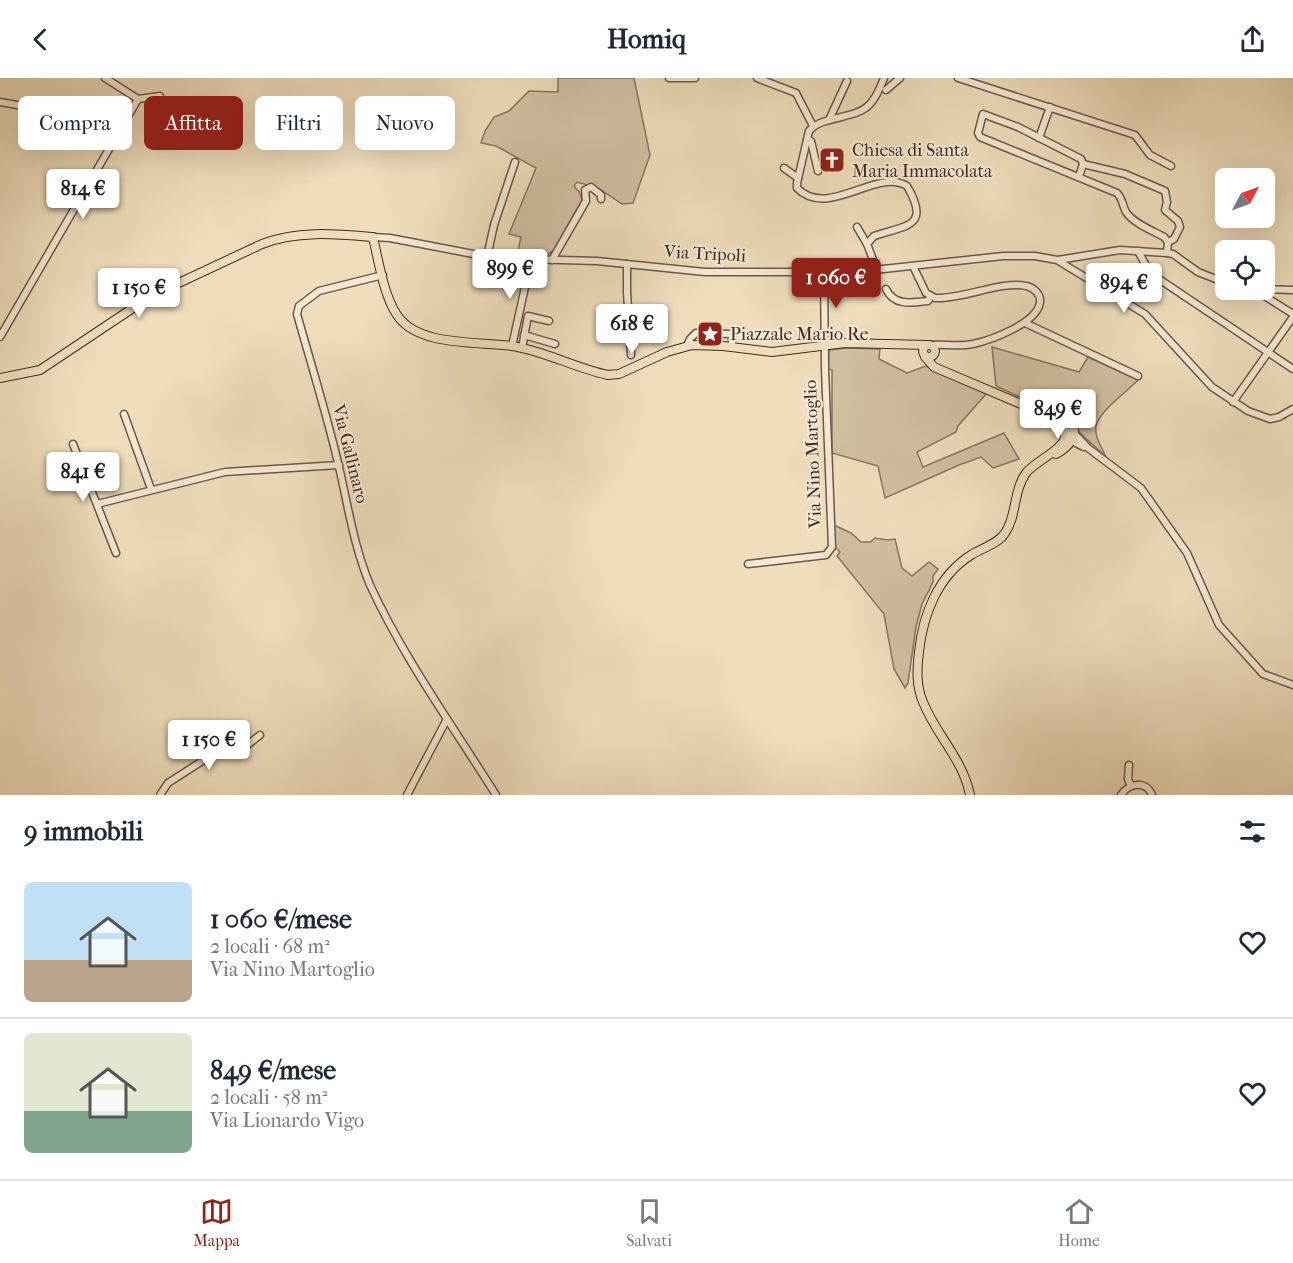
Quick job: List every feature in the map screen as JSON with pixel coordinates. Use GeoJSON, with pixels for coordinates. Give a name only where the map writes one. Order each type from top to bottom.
{"type":"FeatureCollection","features":[{"type":"Feature","properties":{"kind":"main road","name":"Via Tripoli"},"geometry":{"type":"LineString","coordinates":[[0,378],[40,370],[151,296],[274,239],[332,234],[374,237]]}},
{"type":"Feature","properties":{"kind":"main road"},"geometry":{"type":"LineString","coordinates":[[374,237],[382,274],[397,315],[406,326],[415,331],[439,339],[522,348],[608,375],[619,374],[667,352],[687,346],[708,345],[772,352],[845,343],[902,345],[919,348],[928,351],[931,365],[1068,423],[1073,429],[1073,437],[1059,453],[1038,462]]}},
{"type":"Feature","properties":{"kind":"main road"},"geometry":{"type":"LineString","coordinates":[[970,795],[967,779],[959,763],[923,702],[917,677],[920,646],[931,604],[940,584],[961,562],[1005,533],[1018,488],[1026,472],[1059,447],[1065,435],[1059,426],[1026,406]]}},
{"type":"Feature","properties":{"kind":"street"},"geometry":{"type":"LineString","coordinates":[[105,78],[138,99],[144,98]]}},
{"type":"Feature","properties":{"kind":"street"},"geometry":{"type":"LineString","coordinates":[[669,78],[695,78]]}},
{"type":"Feature","properties":{"kind":"street"},"geometry":{"type":"LineString","coordinates":[[757,78],[796,93],[813,126]]}},
{"type":"Feature","properties":{"kind":"street"},"geometry":{"type":"LineString","coordinates":[[867,243],[874,236],[915,220],[918,211],[907,186],[894,181],[837,196],[814,199],[809,198],[797,188],[798,178],[809,131],[813,126],[865,110],[876,96],[884,78]]}},
{"type":"Feature","properties":{"kind":"street"},"geometry":{"type":"LineString","coordinates":[[886,90],[900,78]]}},
{"type":"Feature","properties":{"kind":"street"},"geometry":{"type":"LineString","coordinates":[[958,78],[1135,135],[1150,155],[1171,166]]}},
{"type":"Feature","properties":{"kind":"street"},"geometry":{"type":"LineString","coordinates":[[829,120],[847,81]]}},
{"type":"Feature","properties":{"kind":"street"},"geometry":{"type":"LineString","coordinates":[[0,337],[138,99]]}},
{"type":"Feature","properties":{"kind":"street"},"geometry":{"type":"LineString","coordinates":[[0,102],[18,105]]}},
{"type":"Feature","properties":{"kind":"street"},"geometry":{"type":"LineString","coordinates":[[1039,138],[1050,107]]}},
{"type":"Feature","properties":{"kind":"street"},"geometry":{"type":"LineString","coordinates":[[1079,177],[1083,164],[1081,159],[1018,127],[983,114],[979,124],[980,136],[1117,194],[1121,197],[1130,217],[1164,237],[1168,242],[1167,254]]}},
{"type":"Feature","properties":{"kind":"street"},"geometry":{"type":"LineString","coordinates":[[807,140],[811,141],[818,171]]}},
{"type":"Feature","properties":{"kind":"street"},"geometry":{"type":"LineString","coordinates":[[487,257],[494,225],[516,162]]}},
{"type":"Feature","properties":{"kind":"street"},"geometry":{"type":"LineString","coordinates":[[1083,164],[1125,174],[1164,191],[1167,202],[1165,210],[1178,221],[1180,227],[1174,239],[1168,242]]}},
{"type":"Feature","properties":{"kind":"street"},"geometry":{"type":"LineString","coordinates":[[784,168],[798,178]]}},
{"type":"Feature","properties":{"kind":"street"},"geometry":{"type":"LineString","coordinates":[[552,260],[586,201],[585,190],[591,187],[602,195],[601,199]]}},
{"type":"Feature","properties":{"kind":"street"},"geometry":{"type":"LineString","coordinates":[[857,227],[867,243],[877,270]]}},
{"type":"Feature","properties":{"kind":"street","name":"Via Tripoli"},"geometry":{"type":"LineString","coordinates":[[374,237],[390,238],[487,257],[627,264],[705,272],[877,270],[1003,256],[1035,256],[1057,260],[1145,314],[1208,382],[1233,402],[1248,411],[1270,419],[1293,410]]}},
{"type":"Feature","properties":{"kind":"street"},"geometry":{"type":"LineString","coordinates":[[1057,260],[1120,250],[1173,254],[1198,272],[1215,279]]}},
{"type":"Feature","properties":{"kind":"street"},"geometry":{"type":"LineString","coordinates":[[1138,250],[1149,271],[1156,277],[1293,369]]}},
{"type":"Feature","properties":{"kind":"street"},"geometry":{"type":"LineString","coordinates":[[512,346],[531,260]]}},
{"type":"Feature","properties":{"kind":"street"},"geometry":{"type":"LineString","coordinates":[[627,264],[631,355]]}},
{"type":"Feature","properties":{"kind":"street"},"geometry":{"type":"LineString","coordinates":[[913,266],[923,287],[931,296],[939,299],[1012,286],[1027,286],[1036,291],[1040,297],[1040,303],[1024,323],[973,344],[928,351]]}},
{"type":"Feature","properties":{"kind":"street","name":"Via Nino Martoglio"},"geometry":{"type":"LineString","coordinates":[[748,564],[826,555],[832,547],[824,272]]}},
{"type":"Feature","properties":{"kind":"street","name":"Via Gallinaro"},"geometry":{"type":"LineString","coordinates":[[382,274],[319,291],[298,306],[297,314],[339,465],[357,547],[370,585],[387,619],[496,795]]}},
{"type":"Feature","properties":{"kind":"street"},"geometry":{"type":"LineString","coordinates":[[886,289],[889,296],[905,303],[928,301],[931,296]]}},
{"type":"Feature","properties":{"kind":"street"},"geometry":{"type":"LineString","coordinates":[[1275,289],[1293,290]]}},
{"type":"Feature","properties":{"kind":"street"},"geometry":{"type":"LineString","coordinates":[[1233,402],[1293,316],[1270,300]]}},
{"type":"Feature","properties":{"kind":"street"},"geometry":{"type":"LineString","coordinates":[[522,348],[528,316],[549,321]]}},
{"type":"Feature","properties":{"kind":"street"},"geometry":{"type":"LineString","coordinates":[[1024,323],[1138,376]]}},
{"type":"Feature","properties":{"kind":"street"},"geometry":{"type":"LineString","coordinates":[[687,346],[696,333],[732,334],[732,347]]}},
{"type":"Feature","properties":{"kind":"street"},"geometry":{"type":"LineString","coordinates":[[524,335],[555,344]]}},
{"type":"Feature","properties":{"kind":"street"},"geometry":{"type":"LineString","coordinates":[[1036,413],[1063,424],[1073,437],[1141,488],[1187,553],[1219,625],[1226,635],[1263,674],[1293,685]]}},
{"type":"Feature","properties":{"kind":"street"},"geometry":{"type":"LineString","coordinates":[[124,414],[151,489]]}},
{"type":"Feature","properties":{"kind":"street"},"geometry":{"type":"LineString","coordinates":[[73,444],[116,553]]}},
{"type":"Feature","properties":{"kind":"street"},"geometry":{"type":"LineString","coordinates":[[97,504],[225,472],[339,465]]}},
{"type":"Feature","properties":{"kind":"street"},"geometry":{"type":"LineString","coordinates":[[407,795],[447,719]]}},
{"type":"Feature","properties":{"kind":"street"},"geometry":{"type":"LineString","coordinates":[[160,795],[168,783],[221,749],[245,747],[260,735]]}},
{"type":"Feature","properties":{"kind":"street"},"geometry":{"type":"LineString","coordinates":[[1129,765],[1128,779],[1131,786]]}},
{"type":"Feature","properties":{"kind":"street"},"geometry":{"type":"LineString","coordinates":[[1121,795],[1131,786],[1145,786],[1152,795]]}},
{"type":"Feature","properties":{"kind":"shaded area"},"geometry":{"type":"Polygon","coordinates":[[[558,78],[634,78],[650,155],[633,203],[622,204],[598,188],[577,182],[574,186],[582,200],[553,251],[545,256],[517,255],[521,237],[509,234],[536,168],[496,146],[481,143],[494,117],[509,111],[529,91],[558,92],[558,78]]]}},
{"type":"Feature","properties":{"kind":"shaded area"},"geometry":{"type":"Polygon","coordinates":[[[992,347],[1079,372],[1088,357],[1138,380],[1108,408],[1096,426],[1096,434],[1106,457],[1079,432],[1074,422],[996,386],[992,347]]]}},
{"type":"Feature","properties":{"kind":"shaded area"},"geometry":{"type":"Polygon","coordinates":[[[880,349],[879,359],[907,373],[926,366],[987,393],[958,426],[956,432],[917,452],[923,467],[1004,433],[1019,459],[993,468],[981,457],[885,498],[878,466],[832,453],[832,370],[828,369],[829,350],[880,349]]]}},
{"type":"Feature","properties":{"kind":"shaded area"},"geometry":{"type":"Polygon","coordinates":[[[834,525],[851,533],[861,542],[870,542],[875,538],[895,539],[902,568],[912,576],[929,562],[938,569],[922,604],[916,627],[908,683],[905,688],[894,669],[884,614],[837,556],[840,552],[835,547],[834,525]]]}},
{"type":"Feature","properties":{"kind":"place","name":"Chiesa di Santa Maria Immacolata"},"geometry":{"type":"Point","coordinates":[832,160]}},
{"type":"Feature","properties":{"kind":"place","name":"Piazzale Mario Re"},"geometry":{"type":"Point","coordinates":[710,334]}}]}
